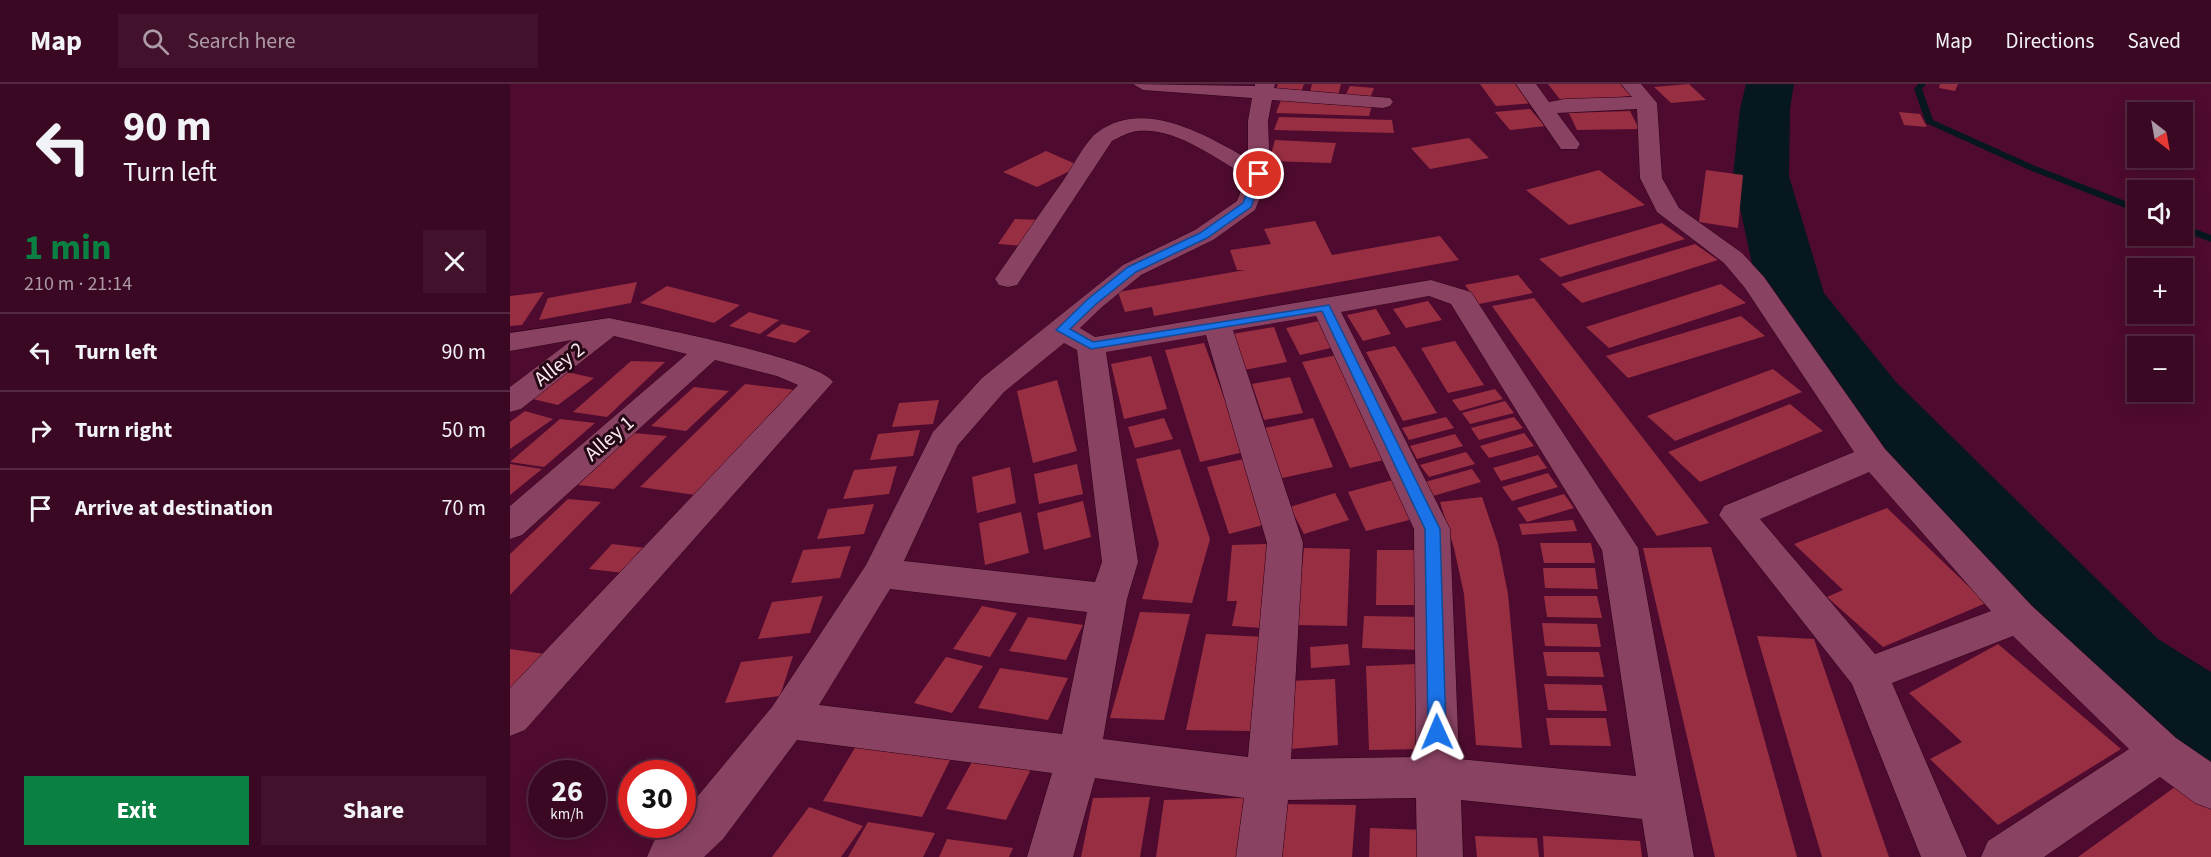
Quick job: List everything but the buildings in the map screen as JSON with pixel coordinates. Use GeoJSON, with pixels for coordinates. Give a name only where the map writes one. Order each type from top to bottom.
{"type":"FeatureCollection","features":[{"type":"Feature","properties":{"kind":"street"},"geometry":{"type":"LineString","coordinates":[[1143,84],[1264,89],[1383,102]]}},
{"type":"Feature","properties":{"kind":"street"},"geometry":{"type":"LineString","coordinates":[[1526,84],[1569,144]]}},
{"type":"Feature","properties":{"kind":"street"},"geometry":{"type":"LineString","coordinates":[[1050,857],[1079,756],[1108,599],[1120,562],[1077,338],[1092,301],[1132,270],[1204,235],[1247,205],[1259,174],[1258,121],[1264,89]]}},
{"type":"Feature","properties":{"kind":"street"},"geometry":{"type":"LineString","coordinates":[[1546,109],[1639,94],[1651,178],[1669,212],[1733,258],[1755,283],[1874,457],[2019,617],[2162,752],[2211,788]]}},
{"type":"Feature","properties":{"kind":"street"},"geometry":{"type":"LineString","coordinates":[[1008,279],[1104,137],[1127,126],[1149,126],[1181,132],[1259,174]]}},
{"type":"Feature","properties":{"kind":"street"},"geometry":{"type":"LineString","coordinates":[[670,857],[707,823],[787,720],[880,573],[944,440],[993,385],[1077,338],[1217,324],[1431,288],[1461,298],[1620,548],[1671,857]]}},
{"type":"Feature","properties":{"kind":"street"},"geometry":{"type":"LineString","coordinates":[[1325,307],[1432,529],[1440,857]]}},
{"type":"Feature","properties":{"kind":"street"},"geometry":{"type":"LineString","coordinates":[[1217,324],[1285,543],[1268,780],[1259,857]]}},
{"type":"Feature","properties":{"kind":"street"},"geometry":{"type":"LineString","coordinates":[[510,342],[609,326],[787,369],[818,382],[510,717]]}},
{"type":"Feature","properties":{"kind":"street","name":"Alley 2"},"geometry":{"type":"LineString","coordinates":[[510,402],[609,326]]}},
{"type":"Feature","properties":{"kind":"street","name":"Alley 1"},"geometry":{"type":"LineString","coordinates":[[510,526],[709,350]]}},
{"type":"Feature","properties":{"kind":"street"},"geometry":{"type":"LineString","coordinates":[[1874,457],[1736,515],[1868,674],[1944,857]]}},
{"type":"Feature","properties":{"kind":"street"},"geometry":{"type":"LineString","coordinates":[[880,573],[1108,599]]}},
{"type":"Feature","properties":{"kind":"street"},"geometry":{"type":"LineString","coordinates":[[1868,674],[2019,617]]}},
{"type":"Feature","properties":{"kind":"street"},"geometry":{"type":"LineString","coordinates":[[787,720],[1268,780],[1438,777],[1661,800]]}},
{"type":"Feature","properties":{"kind":"street"},"geometry":{"type":"LineString","coordinates":[[2004,857],[2162,752]]}},
{"type":"Feature","properties":{"kind":"waterway"},"geometry":{"type":"LineString","coordinates":[[1770,84],[1765,109],[1761,176],[1792,296],[1870,399],[2123,669],[2211,728]]}},
{"type":"Feature","properties":{"kind":"waterway"},"geometry":{"type":"LineString","coordinates":[[1922,84],[1918,89],[1929,121],[2030,167],[2127,206]]}},
{"type":"Feature","properties":{"kind":"waterway"},"geometry":{"type":"LineString","coordinates":[[2193,232],[2211,239]]}},
{"type":"Feature","properties":{"kind":"route"},"geometry":{"type":"LineString","coordinates":[[1259,174],[1247,205],[1204,235],[1132,270],[1092,301],[1062,330],[1091,346],[1325,307],[1432,529],[1437,732]]}}]}
